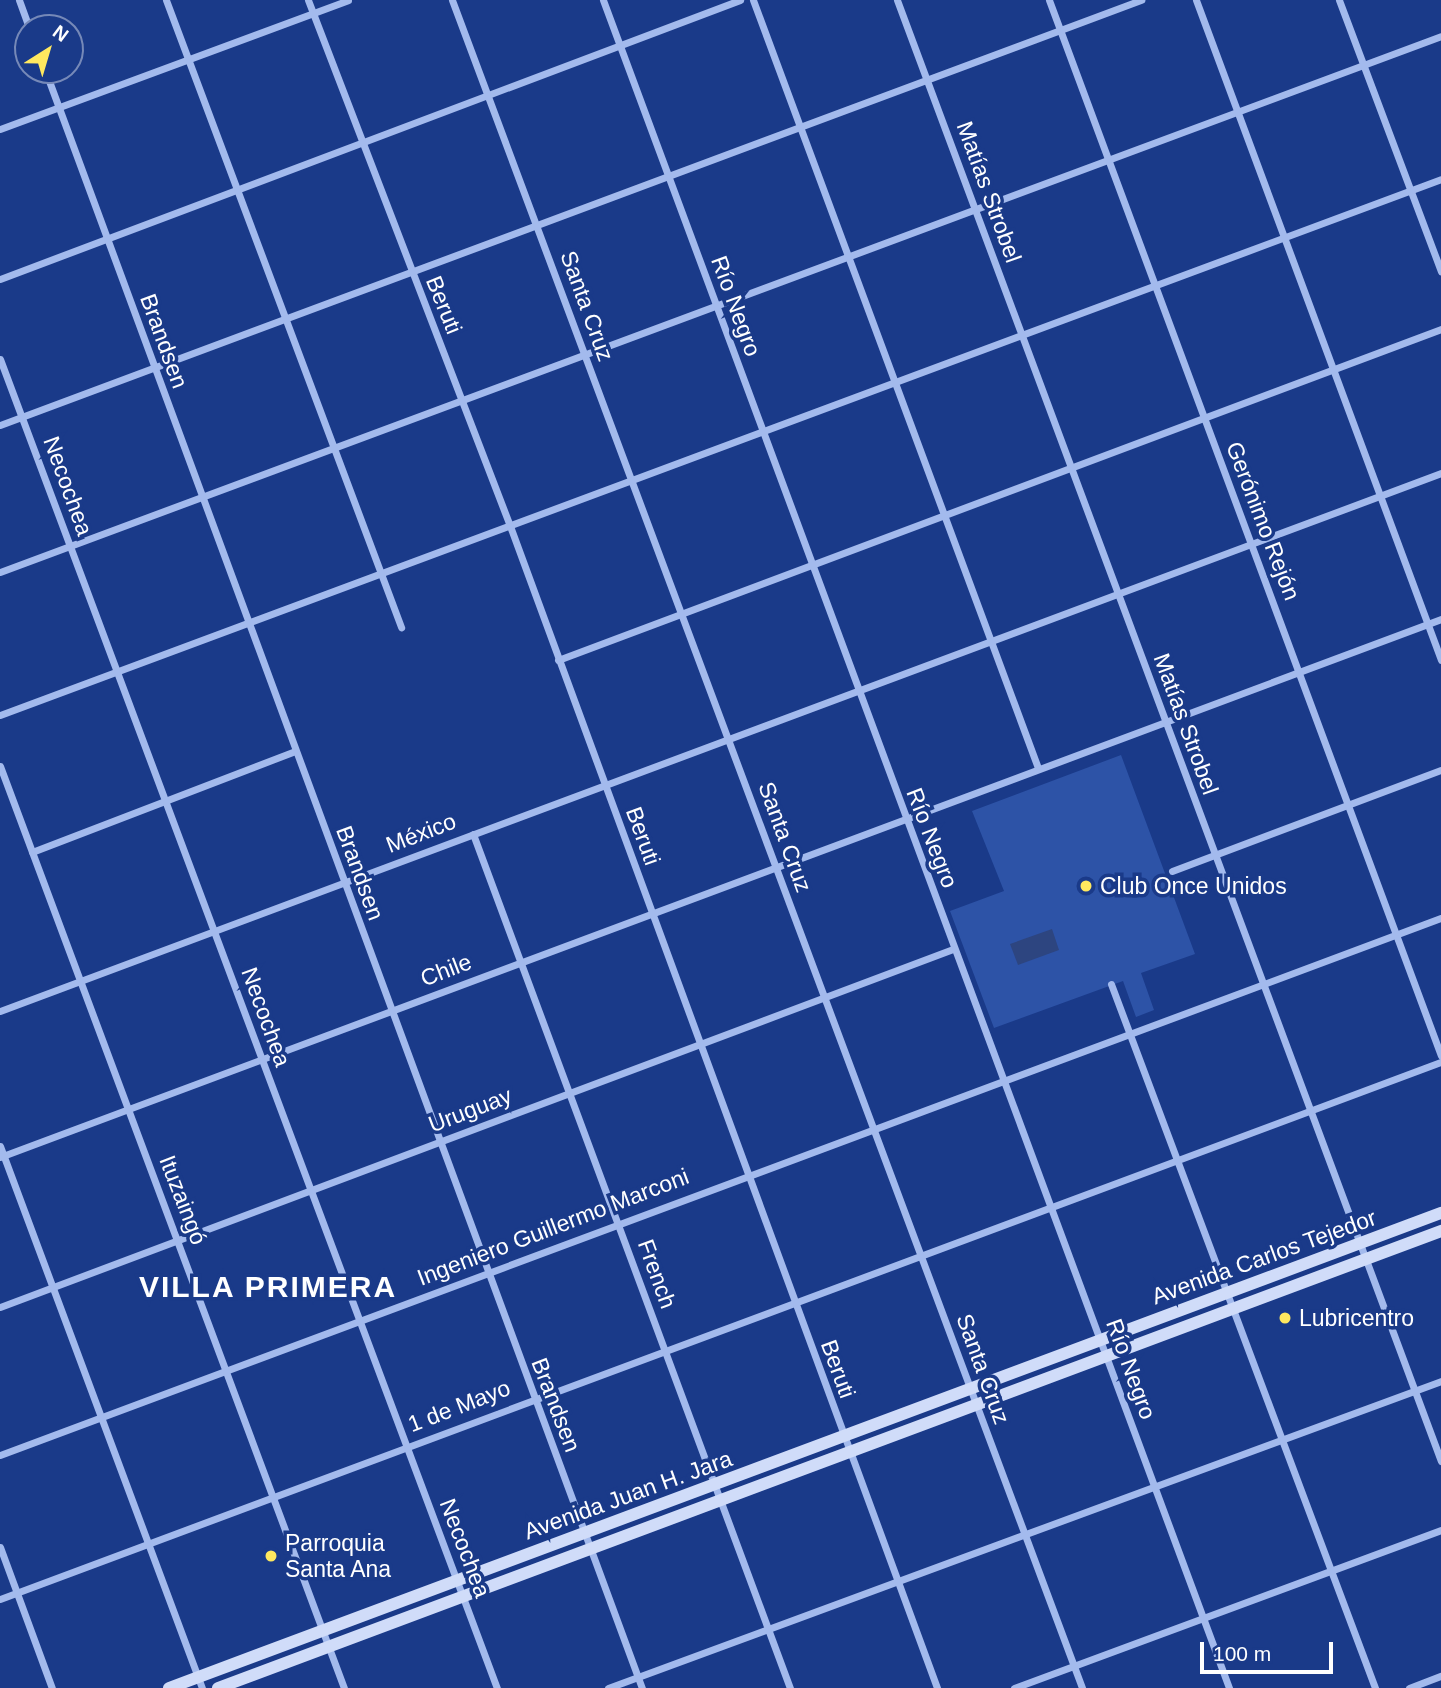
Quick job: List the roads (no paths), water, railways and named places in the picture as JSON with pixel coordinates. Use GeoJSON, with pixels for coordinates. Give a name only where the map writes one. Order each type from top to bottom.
{"type":"FeatureCollection","features":[{"type":"Feature","properties":{"kind":"main road","name":"Avenida Carlos Tejedor"},"geometry":{"type":"LineString","coordinates":[[1101,1340],[1441,1213]]}},
{"type":"Feature","properties":{"kind":"main road","name":"Avenida Carlos Tejedor"},"geometry":{"type":"LineString","coordinates":[[1106,1356],[1441,1231]]}},
{"type":"Feature","properties":{"kind":"main road","name":"Avenida Juan H. Jara"},"geometry":{"type":"LineString","coordinates":[[169,1688],[200,1683],[322,1631],[1101,1340]]}},
{"type":"Feature","properties":{"kind":"main road","name":"Avenida Juan H. Jara"},"geometry":{"type":"LineString","coordinates":[[218,1688],[1106,1356]]}},
{"type":"Feature","properties":{"kind":"street"},"geometry":{"type":"LineString","coordinates":[[166,0],[401,627]]}},
{"type":"Feature","properties":{"kind":"street","name":"Beruti"},"geometry":{"type":"LineString","coordinates":[[308,0],[409,272],[510,526],[746,1176],[937,1688]]}},
{"type":"Feature","properties":{"kind":"street"},"geometry":{"type":"LineString","coordinates":[[0,129],[348,0]]}},
{"type":"Feature","properties":{"kind":"street","name":"Santa Cruz"},"geometry":{"type":"LineString","coordinates":[[452,0],[1082,1688]]}},
{"type":"Feature","properties":{"kind":"street","name":"Río Negro"},"geometry":{"type":"LineString","coordinates":[[603,0],[856,690],[1229,1688]]}},
{"type":"Feature","properties":{"kind":"street"},"geometry":{"type":"LineString","coordinates":[[0,279],[740,0]]}},
{"type":"Feature","properties":{"kind":"street"},"geometry":{"type":"LineString","coordinates":[[752,0],[1038,768]]}},
{"type":"Feature","properties":{"kind":"street","name":"Matías Strobel"},"geometry":{"type":"LineString","coordinates":[[897,0],[1441,1461]]}},
{"type":"Feature","properties":{"kind":"street","name":"Gerónimo Rejón"},"geometry":{"type":"LineString","coordinates":[[1049,0],[1398,934],[1441,1056]]}},
{"type":"Feature","properties":{"kind":"street"},"geometry":{"type":"LineString","coordinates":[[0,425],[1141,0]]}},
{"type":"Feature","properties":{"kind":"street"},"geometry":{"type":"LineString","coordinates":[[1196,0],[1382,495],[1441,660]]}},
{"type":"Feature","properties":{"kind":"street"},"geometry":{"type":"LineString","coordinates":[[1339,0],[1441,271]]}},
{"type":"Feature","properties":{"kind":"street"},"geometry":{"type":"LineString","coordinates":[[0,572],[334,449],[715,303],[1441,36]]}},
{"type":"Feature","properties":{"kind":"street","name":"Brandsen"},"geometry":{"type":"LineString","coordinates":[[50,84],[486,1273],[642,1688]]}},
{"type":"Feature","properties":{"kind":"street"},"geometry":{"type":"LineString","coordinates":[[0,715],[1441,179]]}},
{"type":"Feature","properties":{"kind":"street"},"geometry":{"type":"LineString","coordinates":[[558,660],[1441,329]]}},
{"type":"Feature","properties":{"kind":"street","name":"Necochea"},"geometry":{"type":"LineString","coordinates":[[0,359],[496,1688]]}},
{"type":"Feature","properties":{"kind":"street","name":"México"},"geometry":{"type":"LineString","coordinates":[[0,1012],[1441,473]]}},
{"type":"Feature","properties":{"kind":"street","name":"Chile"},"geometry":{"type":"LineString","coordinates":[[2,1156],[1441,620]]}},
{"type":"Feature","properties":{"kind":"street"},"geometry":{"type":"LineString","coordinates":[[32,852],[295,751]]}},
{"type":"Feature","properties":{"kind":"street","name":"Ituzaingó"},"geometry":{"type":"LineString","coordinates":[[0,766],[344,1688]]}},
{"type":"Feature","properties":{"kind":"street"},"geometry":{"type":"LineString","coordinates":[[1171,871],[1441,770]]}},
{"type":"Feature","properties":{"kind":"street","name":"French"},"geometry":{"type":"LineString","coordinates":[[473,834],[790,1688]]}},
{"type":"Feature","properties":{"kind":"street","name":"Ingeniero Guillermo Marconi"},"geometry":{"type":"LineString","coordinates":[[0,1455],[1441,918]]}},
{"type":"Feature","properties":{"kind":"street","name":"Uruguay"},"geometry":{"type":"LineString","coordinates":[[0,1307],[953,949]]}},
{"type":"Feature","properties":{"kind":"street"},"geometry":{"type":"LineString","coordinates":[[1111,985],[1131,1032],[1375,1688]]}},
{"type":"Feature","properties":{"kind":"street","name":"1 de Mayo"},"geometry":{"type":"LineString","coordinates":[[0,1599],[1441,1062]]}},
{"type":"Feature","properties":{"kind":"street"},"geometry":{"type":"LineString","coordinates":[[0,1146],[200,1683]]}},
{"type":"Feature","properties":{"kind":"street"},"geometry":{"type":"LineString","coordinates":[[608,1688],[1441,1381]]}},
{"type":"Feature","properties":{"kind":"street"},"geometry":{"type":"LineString","coordinates":[[1014,1688],[1441,1530]]}},
{"type":"Feature","properties":{"kind":"street"},"geometry":{"type":"LineString","coordinates":[[0,1548],[52,1688]]}},
{"type":"Feature","properties":{"kind":"street"},"geometry":{"type":"LineString","coordinates":[[1409,1688],[1441,1676]]}},
{"type":"Feature","properties":{"kind":"place","name":"Club Once Unidos"},"geometry":{"type":"Point","coordinates":[1086,886]}},
{"type":"Feature","properties":{"kind":"place","name":"Lubricentro"},"geometry":{"type":"Point","coordinates":[1285,1318]}},
{"type":"Feature","properties":{"kind":"place","name":"Parroquia Santa Ana"},"geometry":{"type":"Point","coordinates":[271,1556]}},
{"type":"Feature","properties":{"kind":"district","name":"VILLA PRIMERA"},"geometry":{"type":"Point","coordinates":[268,1287]}}]}
